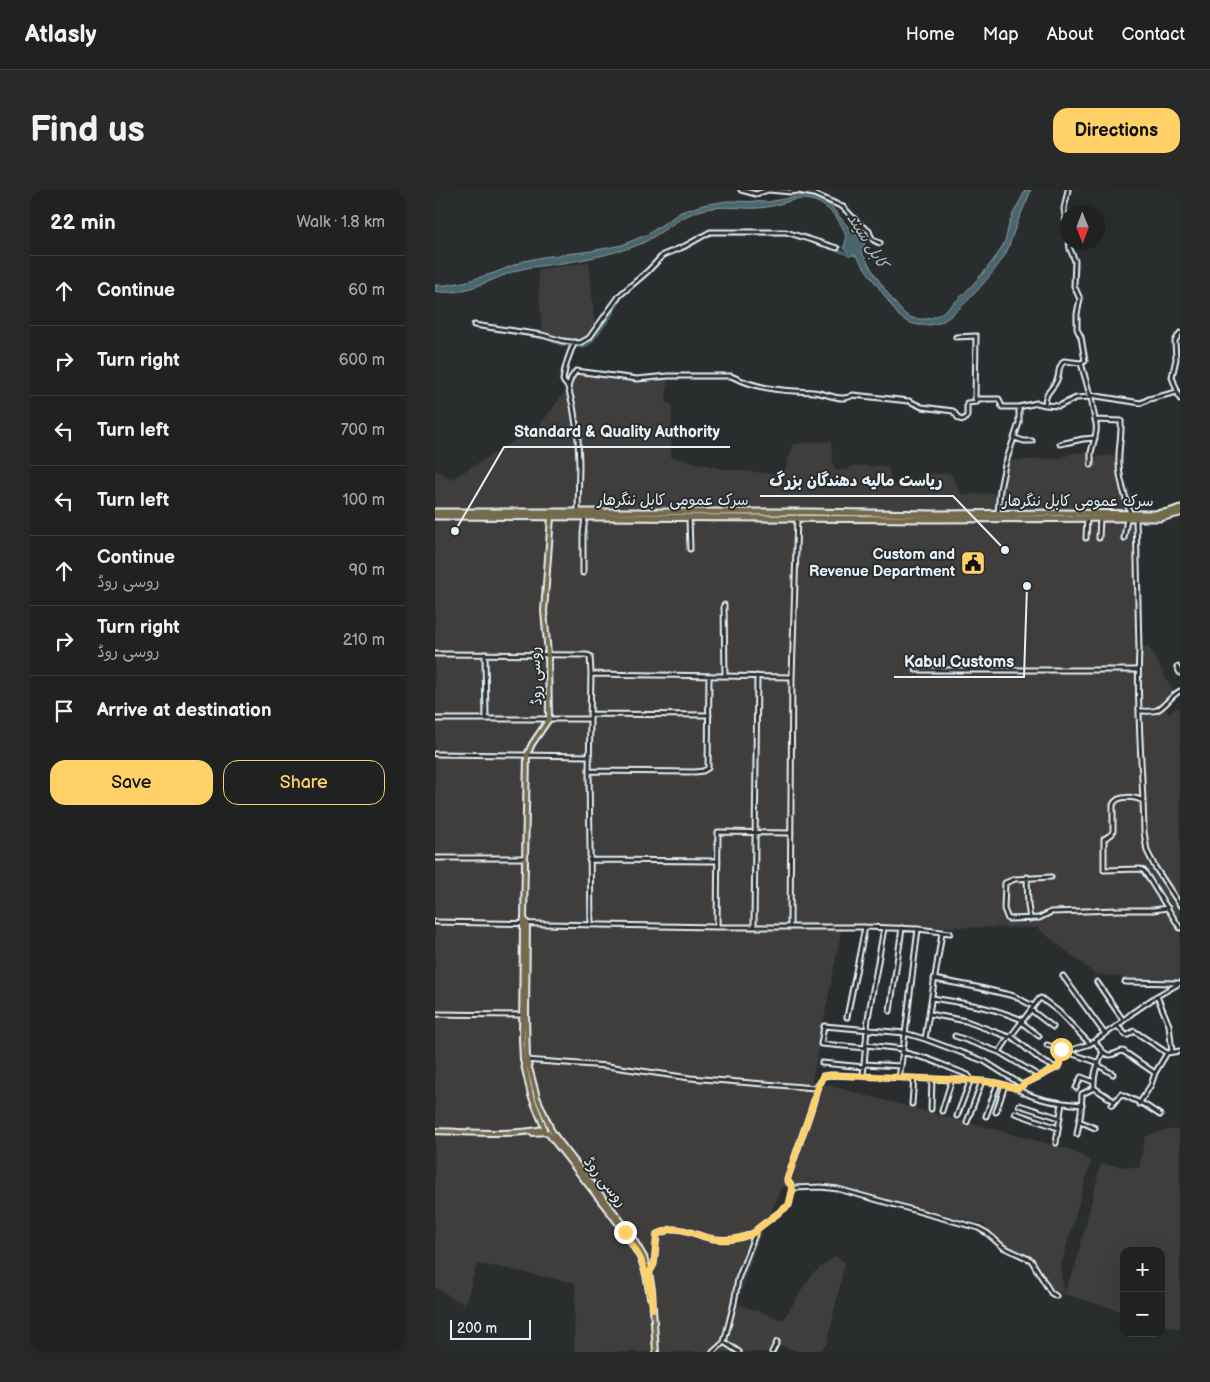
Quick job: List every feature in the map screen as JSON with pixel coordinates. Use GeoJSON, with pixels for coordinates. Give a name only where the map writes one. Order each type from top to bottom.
{"type":"FeatureCollection","features":[{"type":"Feature","properties":{"kind":"highway","name":"سرک عمومی کابل ننگرهار"},"geometry":{"type":"LineString","coordinates":[[435,512],[1100,518],[1154,514],[1180,508]]}},
{"type":"Feature","properties":{"kind":"highway","name":"سرک عمومی کابل ننگرهار"},"geometry":{"type":"LineString","coordinates":[[435,516],[585,517],[648,514],[689,517],[998,513],[1160,518],[1180,513]]}},
{"type":"Feature","properties":{"kind":"main road","name":"روسی روڈ"},"geometry":{"type":"LineString","coordinates":[[551,517],[544,611],[548,654],[549,719],[527,755],[524,918],[525,1060],[537,1097],[555,1136],[628,1230],[644,1257],[652,1290],[657,1352]]}},
{"type":"Feature","properties":{"kind":"main road","name":"روسی روڈ"},"geometry":{"type":"LineString","coordinates":[[525,924],[522,1015],[525,1060],[531,1095],[545,1130],[625,1232],[641,1259],[653,1309]]}},
{"type":"Feature","properties":{"kind":"main road"},"geometry":{"type":"LineString","coordinates":[[435,1132],[521,1132],[550,1130],[550,1127]]}},
{"type":"Feature","properties":{"kind":"street"},"geometry":{"type":"LineString","coordinates":[[741,190],[756,194],[768,190],[799,191],[814,194],[843,207],[857,223],[869,231],[874,242],[880,243]]}},
{"type":"Feature","properties":{"kind":"street"},"geometry":{"type":"LineString","coordinates":[[1065,205],[1068,190]]}},
{"type":"Feature","properties":{"kind":"street"},"geometry":{"type":"LineString","coordinates":[[474,325],[542,335],[580,343],[589,338],[620,295],[663,255],[685,246],[710,232],[786,232],[837,248]]}},
{"type":"Feature","properties":{"kind":"street"},"geometry":{"type":"LineString","coordinates":[[1045,406],[1045,398],[1057,380],[1059,367],[1064,361],[1081,363],[1085,361],[1081,337],[1077,329],[1077,314],[1081,299],[1074,286],[1075,261],[1070,250]]}},
{"type":"Feature","properties":{"kind":"street"},"geometry":{"type":"LineString","coordinates":[[1180,333],[1175,341],[1176,359],[1171,377],[1180,399]]}},
{"type":"Feature","properties":{"kind":"street"},"geometry":{"type":"LineString","coordinates":[[567,386],[576,371],[637,379],[668,376],[731,376],[768,388],[818,392],[843,398],[853,395],[909,401],[922,407],[953,411],[959,419],[965,420],[967,416],[967,403],[977,402],[975,399],[976,336],[956,337]]}},
{"type":"Feature","properties":{"kind":"street"},"geometry":{"type":"LineString","coordinates":[[575,342],[566,362],[563,380],[567,386],[573,406],[579,448],[578,512]]}},
{"type":"Feature","properties":{"kind":"street"},"geometry":{"type":"LineString","coordinates":[[1081,363],[1097,424],[1091,453],[1091,465]]}},
{"type":"Feature","properties":{"kind":"street"},"geometry":{"type":"LineString","coordinates":[[975,399],[999,399],[1003,407],[1019,407],[1037,403],[1045,406],[1059,406],[1076,398],[1091,396],[1141,403],[1177,392]]}},
{"type":"Feature","properties":{"kind":"street"},"geometry":{"type":"LineString","coordinates":[[998,513],[1005,465],[1019,423],[1019,407]]}},
{"type":"Feature","properties":{"kind":"street"},"geometry":{"type":"LineString","coordinates":[[1095,420],[1121,421],[1119,466],[1121,481],[1132,516],[1139,650],[1139,712],[1144,832],[1147,851],[1155,867],[1180,905]]}},
{"type":"Feature","properties":{"kind":"street"},"geometry":{"type":"LineString","coordinates":[[1015,438],[1032,441]]}},
{"type":"Feature","properties":{"kind":"street"},"geometry":{"type":"LineString","coordinates":[[1060,444],[1095,438]]}},
{"type":"Feature","properties":{"kind":"street"},"geometry":{"type":"LineString","coordinates":[[791,926],[792,677],[797,515]]}},
{"type":"Feature","properties":{"kind":"street"},"geometry":{"type":"LineString","coordinates":[[1124,538],[1132,516]]}},
{"type":"Feature","properties":{"kind":"street"},"geometry":{"type":"LineString","coordinates":[[583,573],[585,517]]}},
{"type":"Feature","properties":{"kind":"street"},"geometry":{"type":"LineString","coordinates":[[689,517],[690,549]]}},
{"type":"Feature","properties":{"kind":"street"},"geometry":{"type":"LineString","coordinates":[[1086,538],[1087,518]]}},
{"type":"Feature","properties":{"kind":"street"},"geometry":{"type":"LineString","coordinates":[[1099,538],[1100,518]]}},
{"type":"Feature","properties":{"kind":"street"},"geometry":{"type":"LineString","coordinates":[[724,605],[725,676]]}},
{"type":"Feature","properties":{"kind":"street"},"geometry":{"type":"LineString","coordinates":[[435,654],[590,656],[589,860],[591,925]]}},
{"type":"Feature","properties":{"kind":"street"},"geometry":{"type":"LineString","coordinates":[[485,654],[486,719]]}},
{"type":"Feature","properties":{"kind":"street"},"geometry":{"type":"LineString","coordinates":[[1177,667],[1180,673]]}},
{"type":"Feature","properties":{"kind":"street"},"geometry":{"type":"LineString","coordinates":[[916,670],[1138,670]]}},
{"type":"Feature","properties":{"kind":"street"},"geometry":{"type":"LineString","coordinates":[[591,674],[792,677]]}},
{"type":"Feature","properties":{"kind":"street"},"geometry":{"type":"LineString","coordinates":[[589,771],[695,772],[708,768],[709,676]]}},
{"type":"Feature","properties":{"kind":"street"},"geometry":{"type":"LineString","coordinates":[[754,926],[757,676]]}},
{"type":"Feature","properties":{"kind":"street"},"geometry":{"type":"LineString","coordinates":[[1139,712],[1156,711],[1180,691]]}},
{"type":"Feature","properties":{"kind":"street"},"geometry":{"type":"LineString","coordinates":[[590,714],[709,715]]}},
{"type":"Feature","properties":{"kind":"street"},"geometry":{"type":"LineString","coordinates":[[435,719],[590,719]]}},
{"type":"Feature","properties":{"kind":"street"},"geometry":{"type":"LineString","coordinates":[[435,754],[589,756]]}},
{"type":"Feature","properties":{"kind":"street"},"geometry":{"type":"LineString","coordinates":[[1143,801],[1137,798],[1116,799],[1114,801],[1113,831],[1112,834],[1104,839],[1104,870],[1140,869],[1144,871],[1180,928]]}},
{"type":"Feature","properties":{"kind":"street"},"geometry":{"type":"LineString","coordinates":[[717,927],[718,832],[791,833]]}},
{"type":"Feature","properties":{"kind":"street"},"geometry":{"type":"LineString","coordinates":[[435,858],[525,858]]}},
{"type":"Feature","properties":{"kind":"street"},"geometry":{"type":"LineString","coordinates":[[589,860],[717,861]]}},
{"type":"Feature","properties":{"kind":"street"},"geometry":{"type":"LineString","coordinates":[[1051,877],[1027,877],[1005,883],[1004,910],[1008,919],[1039,918],[1051,912],[1153,910],[1167,908]]}},
{"type":"Feature","properties":{"kind":"street"},"geometry":{"type":"LineString","coordinates":[[1027,877],[1030,918]]}},
{"type":"Feature","properties":{"kind":"street"},"geometry":{"type":"LineString","coordinates":[[435,922],[902,928],[950,933]]}},
{"type":"Feature","properties":{"kind":"street"},"geometry":{"type":"LineString","coordinates":[[847,1017],[865,928]]}},
{"type":"Feature","properties":{"kind":"street"},"geometry":{"type":"LineString","coordinates":[[863,1076],[867,1030],[884,928]]}},
{"type":"Feature","properties":{"kind":"street"},"geometry":{"type":"LineString","coordinates":[[890,1011],[902,928]]}},
{"type":"Feature","properties":{"kind":"street"},"geometry":{"type":"LineString","coordinates":[[899,1077],[918,929]]}},
{"type":"Feature","properties":{"kind":"street"},"geometry":{"type":"LineString","coordinates":[[925,1039],[942,933]]}},
{"type":"Feature","properties":{"kind":"street"},"geometry":{"type":"LineString","coordinates":[[1063,976],[1105,1034]]}},
{"type":"Feature","properties":{"kind":"street"},"geometry":{"type":"LineString","coordinates":[[935,979],[1014,996],[1032,1008],[1053,1028]]}},
{"type":"Feature","properties":{"kind":"street"},"geometry":{"type":"LineString","coordinates":[[1097,982],[1123,1020]]}},
{"type":"Feature","properties":{"kind":"street"},"geometry":{"type":"LineString","coordinates":[[1125,982],[1180,984]]}},
{"type":"Feature","properties":{"kind":"street"},"geometry":{"type":"LineString","coordinates":[[1018,1089],[1022,1085],[1058,1067],[1063,1055],[1068,1051],[1090,1044],[1157,996],[1180,984]]}},
{"type":"Feature","properties":{"kind":"street"},"geometry":{"type":"LineString","coordinates":[[1157,996],[1169,1025],[1172,1052]]}},
{"type":"Feature","properties":{"kind":"street"},"geometry":{"type":"LineString","coordinates":[[932,998],[975,1004],[1007,1014],[1021,1021],[1039,1036]]}},
{"type":"Feature","properties":{"kind":"street"},"geometry":{"type":"LineString","coordinates":[[999,1052],[1039,999],[1043,999],[1059,1012],[1090,1044]]}},
{"type":"Feature","properties":{"kind":"street"},"geometry":{"type":"LineString","coordinates":[[435,1014],[522,1015]]}},
{"type":"Feature","properties":{"kind":"street"},"geometry":{"type":"LineString","coordinates":[[930,1014],[966,1021],[1010,1036],[1042,1061],[1056,1068]]}},
{"type":"Feature","properties":{"kind":"street"},"geometry":{"type":"LineString","coordinates":[[957,1116],[969,1080],[971,1079],[968,1075],[903,1050],[821,1044],[824,1026],[905,1033],[983,1061],[1022,1085]]}},
{"type":"Feature","properties":{"kind":"street"},"geometry":{"type":"LineString","coordinates":[[1117,1026],[1126,1035],[1134,1031],[1167,1053],[1180,1051]]}},
{"type":"Feature","properties":{"kind":"street"},"geometry":{"type":"LineString","coordinates":[[955,1036],[999,1052],[1039,1076]]}},
{"type":"Feature","properties":{"kind":"street"},"geometry":{"type":"LineString","coordinates":[[1095,1040],[1103,1052],[1110,1055],[1123,1050],[1155,1073]]}},
{"type":"Feature","properties":{"kind":"street"},"geometry":{"type":"LineString","coordinates":[[1047,1045],[1068,1051],[1099,1064],[1113,1074]]}},
{"type":"Feature","properties":{"kind":"street"},"geometry":{"type":"LineString","coordinates":[[1094,1088],[1103,1052]]}},
{"type":"Feature","properties":{"kind":"street"},"geometry":{"type":"LineString","coordinates":[[1139,1104],[1167,1053]]}},
{"type":"Feature","properties":{"kind":"street"},"geometry":{"type":"LineString","coordinates":[[525,1060],[607,1066],[697,1079],[815,1088],[818,1086]]}},
{"type":"Feature","properties":{"kind":"street"},"geometry":{"type":"LineString","coordinates":[[822,1063],[901,1066]]}},
{"type":"Feature","properties":{"kind":"street"},"geometry":{"type":"LineString","coordinates":[[793,1188],[787,1180],[823,1076],[982,1081],[998,1083],[1033,1096],[1062,1103],[1082,1105]]}},
{"type":"Feature","properties":{"kind":"street"},"geometry":{"type":"LineString","coordinates":[[1076,1088],[1081,1077],[1094,1082]]}},
{"type":"Feature","properties":{"kind":"street"},"geometry":{"type":"LineString","coordinates":[[912,1104],[914,1078]]}},
{"type":"Feature","properties":{"kind":"street"},"geometry":{"type":"LineString","coordinates":[[931,1109],[932,1079]]}},
{"type":"Feature","properties":{"kind":"street"},"geometry":{"type":"LineString","coordinates":[[942,1111],[952,1079]]}},
{"type":"Feature","properties":{"kind":"street"},"geometry":{"type":"LineString","coordinates":[[967,1122],[982,1081]]}},
{"type":"Feature","properties":{"kind":"street"},"geometry":{"type":"LineString","coordinates":[[986,1116],[998,1083]]}},
{"type":"Feature","properties":{"kind":"street"},"geometry":{"type":"LineString","coordinates":[[996,1112],[1005,1085]]}},
{"type":"Feature","properties":{"kind":"street"},"geometry":{"type":"LineString","coordinates":[[1094,1088],[1113,1103],[1121,1094],[1139,1104],[1145,1105],[1160,1115]]}},
{"type":"Feature","properties":{"kind":"street"},"geometry":{"type":"LineString","coordinates":[[1077,1134],[1082,1094],[1094,1088]]}},
{"type":"Feature","properties":{"kind":"street"},"geometry":{"type":"LineString","coordinates":[[1056,1143],[1062,1103]]}},
{"type":"Feature","properties":{"kind":"street"},"geometry":{"type":"LineString","coordinates":[[1019,1105],[1060,1118]]}},
{"type":"Feature","properties":{"kind":"street"},"geometry":{"type":"LineString","coordinates":[[1015,1113],[1058,1128]]}},
{"type":"Feature","properties":{"kind":"street"},"geometry":{"type":"LineString","coordinates":[[1079,1121],[1095,1128]]}},
{"type":"Feature","properties":{"kind":"street"},"geometry":{"type":"LineString","coordinates":[[793,1188],[815,1186],[838,1189],[978,1228],[1003,1247],[1031,1260],[1051,1293],[1056,1296]]}},
{"type":"Feature","properties":{"kind":"street"},"geometry":{"type":"LineString","coordinates":[[713,1352],[725,1342],[738,1279],[757,1229],[789,1205],[793,1188]]}},
{"type":"Feature","properties":{"kind":"street"},"geometry":{"type":"LineString","coordinates":[[649,1273],[654,1264],[657,1234],[672,1229],[685,1230],[711,1239],[733,1239],[746,1237],[756,1232]]}},
{"type":"Feature","properties":{"kind":"street"},"geometry":{"type":"LineString","coordinates":[[725,1342],[739,1352]]}},
{"type":"Feature","properties":{"kind":"street"},"geometry":{"type":"LineString","coordinates":[[772,1352],[777,1342]]}},
{"type":"Feature","properties":{"kind":"shaded area"},"geometry":{"type":"Polygon","coordinates":[[[589,262],[595,330],[585,341],[569,342],[542,335],[538,270],[589,262]]]}},
{"type":"Feature","properties":{"kind":"shaded area"},"geometry":{"type":"Polygon","coordinates":[[[574,372],[637,379],[668,376],[666,403],[672,404],[671,457],[724,469],[784,475],[793,444],[831,441],[834,470],[848,470],[852,466],[887,466],[894,487],[929,474],[950,473],[962,495],[998,493],[1007,461],[1061,458],[1073,453],[1088,452],[1088,457],[1117,455],[1139,521],[1133,528],[1136,650],[1142,647],[1149,647],[1171,687],[1173,693],[1163,706],[1169,713],[1180,707],[1180,984],[1095,974],[1038,928],[842,926],[812,1081],[1068,1149],[1091,1161],[1060,1268],[1064,1293],[1075,1267],[1101,1164],[1139,1168],[1145,1137],[1162,1131],[1180,1129],[1180,1329],[1165,1325],[1165,1247],[1120,1247],[1120,1311],[1049,1289],[1029,1255],[1006,1247],[983,1224],[819,1181],[782,1188],[756,1246],[737,1304],[783,1320],[812,1274],[835,1256],[845,1262],[827,1344],[817,1352],[801,1352],[780,1345],[776,1352],[574,1352],[575,1283],[477,1264],[465,1305],[435,1287],[435,470],[452,479],[540,425],[569,386],[574,372]]]}},
{"type":"Feature","properties":{"kind":"water"},"geometry":{"type":"Polygon","coordinates":[[[1025,190],[1031,190],[1007,252],[985,282],[957,311],[949,318],[935,324],[918,325],[902,319],[857,257],[847,255],[849,253],[843,248],[846,240],[844,232],[836,217],[822,204],[806,199],[758,208],[725,207],[699,211],[675,222],[645,242],[628,249],[580,260],[526,268],[456,292],[435,291],[435,285],[468,281],[524,261],[622,245],[648,234],[681,212],[703,205],[727,201],[768,202],[804,195],[817,198],[830,205],[853,233],[864,240],[862,253],[884,289],[905,314],[913,318],[927,319],[936,316],[953,304],[997,255],[1004,244],[1010,221],[1025,190]]]}},
{"type":"Feature","properties":{"kind":"waterway"},"geometry":{"type":"LineString","coordinates":[[504,331],[545,338],[563,345],[584,347],[591,342],[610,317],[623,295],[644,278],[664,257],[685,249],[711,234],[722,233]]}},
{"type":"Feature","properties":{"kind":"waterway"},"geometry":{"type":"LineString","coordinates":[[730,234],[786,234],[794,236]]}},
{"type":"Feature","properties":{"kind":"waterway"},"geometry":{"type":"LineString","coordinates":[[828,247],[851,254]]}},
{"type":"Feature","properties":{"kind":"place","name":"Standard & Quality Authority"},"geometry":{"type":"Point","coordinates":[455,531]}},
{"type":"Feature","properties":{"kind":"place","name":"ریاست مالیه دهندگان بزرگ"},"geometry":{"type":"Point","coordinates":[1005,550]}},
{"type":"Feature","properties":{"kind":"place","name":"Custom and Revenue Department"},"geometry":{"type":"Point","coordinates":[973,563]}},
{"type":"Feature","properties":{"kind":"place","name":"Kabul Customs"},"geometry":{"type":"Point","coordinates":[1027,586]}},
{"type":"Feature","properties":{"kind":"route"},"geometry":{"type":"LineString","coordinates":[[625,1232],[641,1259],[653,1309],[649,1273],[654,1264],[657,1234],[672,1229],[685,1230],[711,1239],[746,1237],[756,1232],[757,1229],[789,1205],[793,1188],[787,1180],[823,1076],[969,1080],[998,1083],[1018,1089],[1022,1085],[1058,1067],[1063,1055],[1068,1051],[1061,1049]]}},
{"type":"Feature","properties":{"kind":"water label","name":"کابل سيند"},"geometry":{"type":"Point","coordinates":[867,241]}}]}
